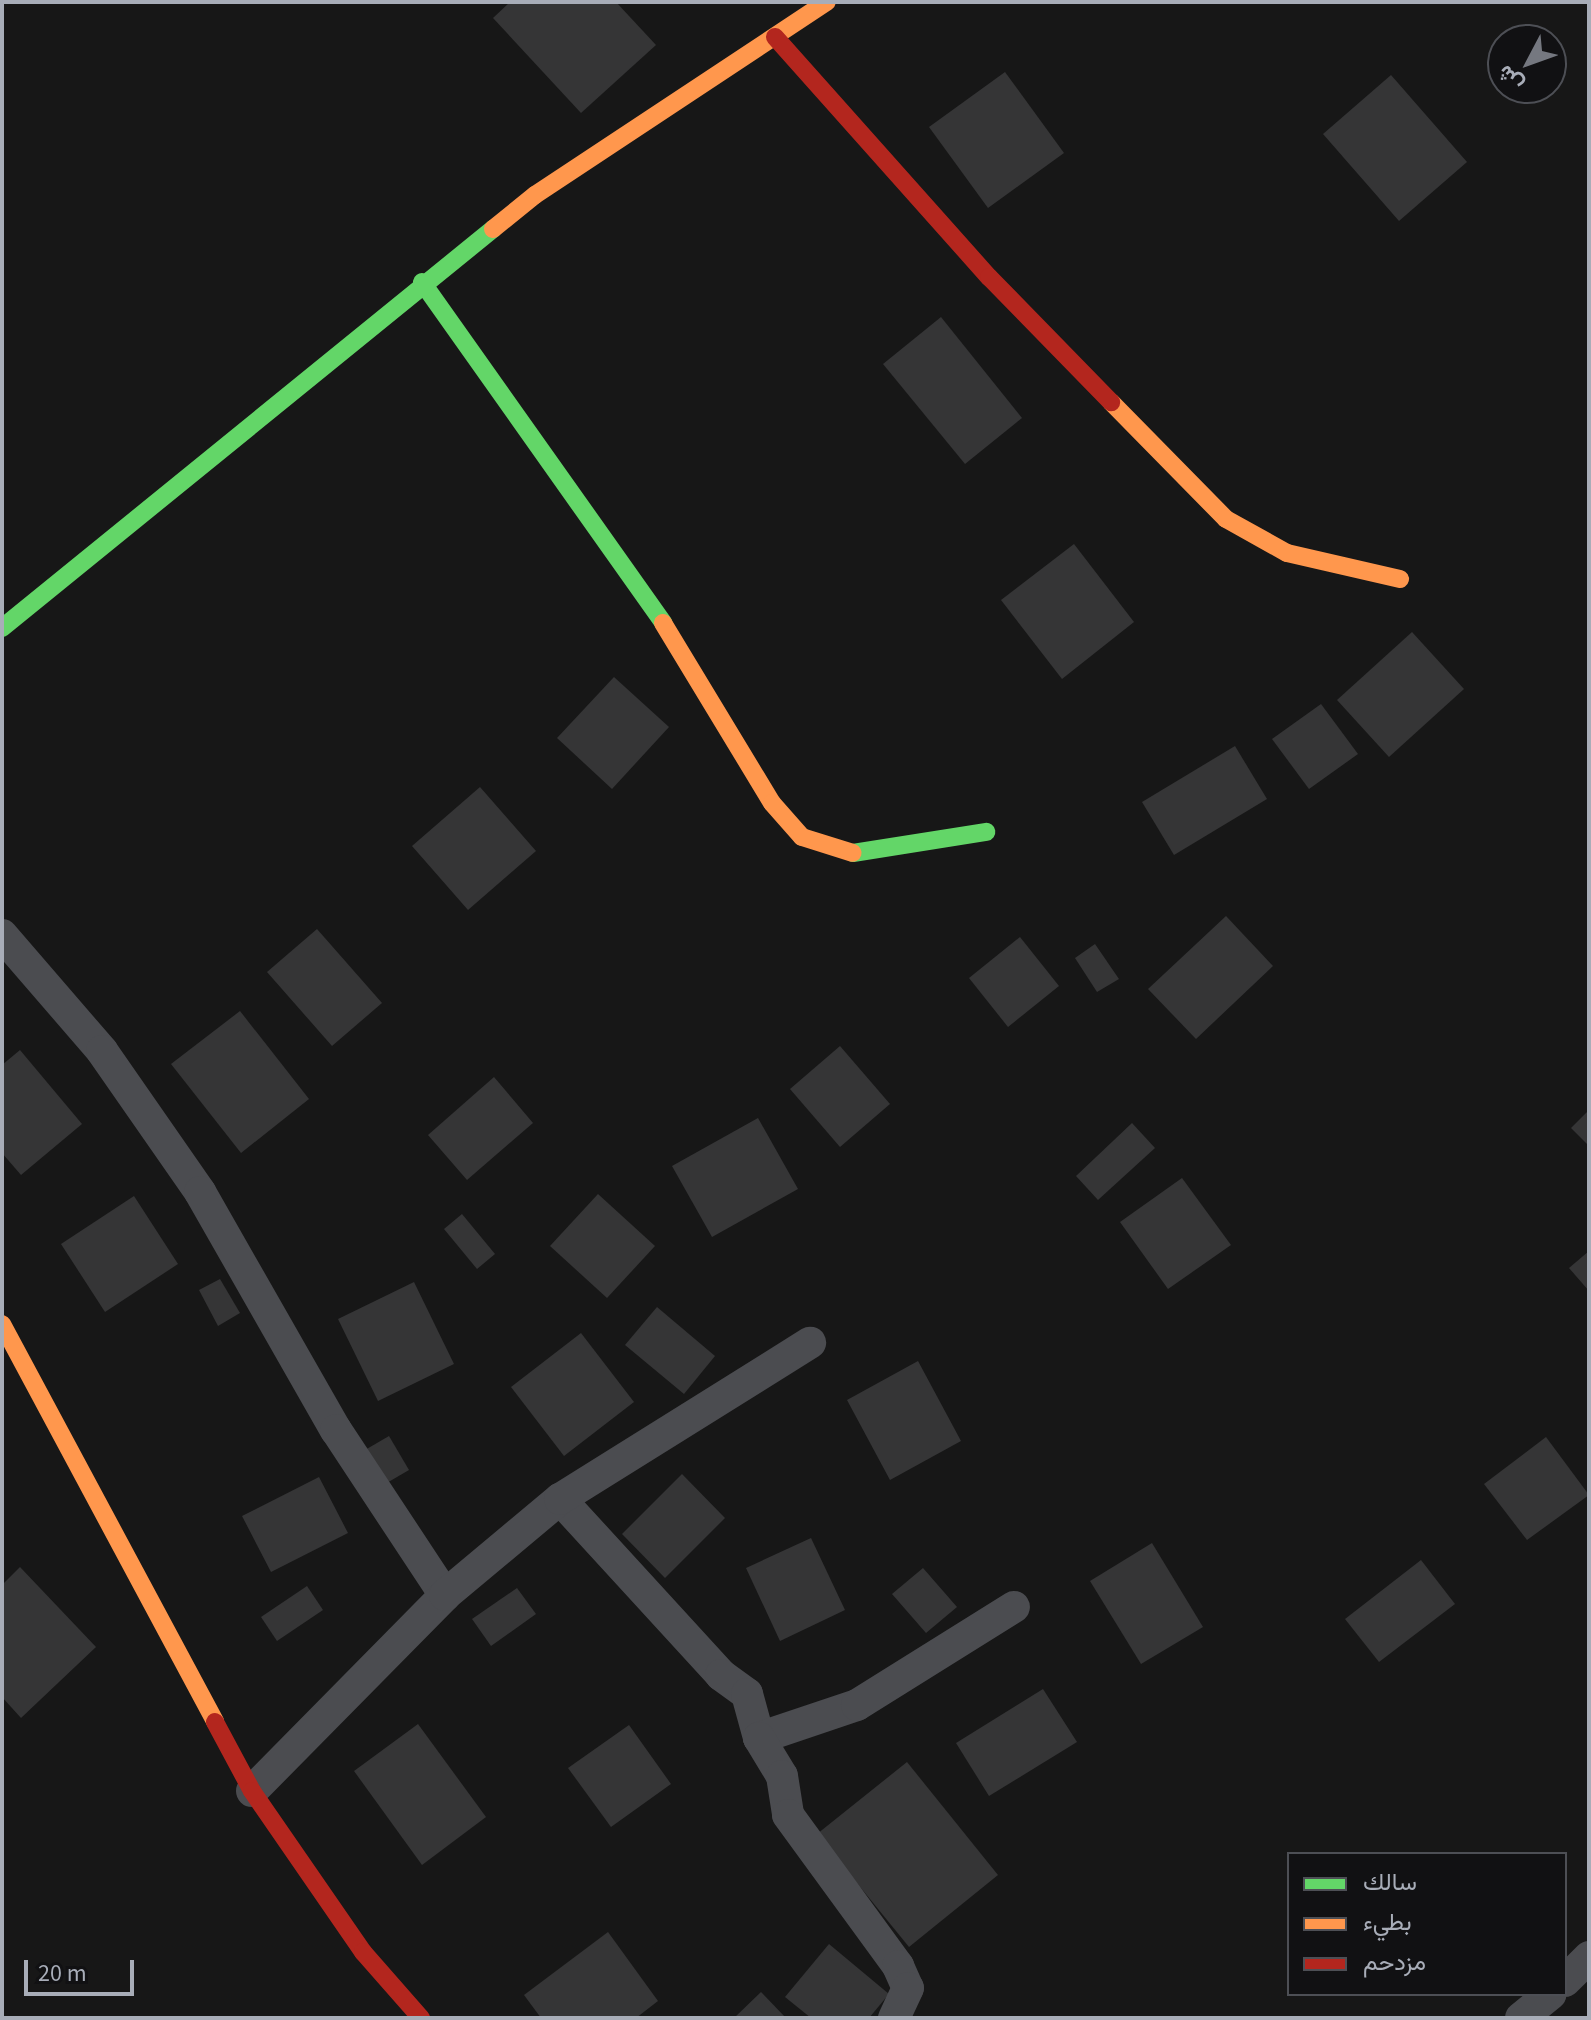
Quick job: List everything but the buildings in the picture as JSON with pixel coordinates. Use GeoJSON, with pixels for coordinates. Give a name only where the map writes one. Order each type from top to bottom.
{"type":"FeatureCollection","features":[{"type":"Feature","properties":{"kind":"street"},"geometry":{"type":"LineString","coordinates":[[2,628],[422,282],[535,195],[827,2]]}},
{"type":"Feature","properties":{"kind":"street"},"geometry":{"type":"LineString","coordinates":[[775,37],[999,288],[1226,519],[1287,553],[1400,579]]}},
{"type":"Feature","properties":{"kind":"street"},"geometry":{"type":"LineString","coordinates":[[422,282],[673,637],[772,803],[802,837],[845,854],[986,832]]}},
{"type":"Feature","properties":{"kind":"street"},"geometry":{"type":"LineString","coordinates":[[2,935],[102,1051],[200,1192],[336,1430],[445,1595]]}},
{"type":"Feature","properties":{"kind":"street"},"geometry":{"type":"LineString","coordinates":[[2,1324],[252,1791],[363,1952],[421,2018]]}},
{"type":"Feature","properties":{"kind":"street"},"geometry":{"type":"LineString","coordinates":[[252,1791],[445,1595],[560,1499],[810,1343]]}},
{"type":"Feature","properties":{"kind":"street"},"geometry":{"type":"LineString","coordinates":[[560,1499],[721,1675],[747,1694],[759,1738],[782,1776],[788,1815],[898,1966],[908,1988],[894,2018]]}},
{"type":"Feature","properties":{"kind":"street"},"geometry":{"type":"LineString","coordinates":[[759,1738],[857,1705],[1014,1607]]}},
{"type":"Feature","properties":{"kind":"street"},"geometry":{"type":"LineString","coordinates":[[1567,1979],[1589,1957]]}},
{"type":"Feature","properties":{"kind":"street"},"geometry":{"type":"LineString","coordinates":[[1521,2018],[1548,1996]]}},
{"type":"Feature","properties":{"kind":"traffic: fast"},"geometry":{"type":"LineString","coordinates":[[2,628],[493,229]]}},
{"type":"Feature","properties":{"kind":"traffic: fast"},"geometry":{"type":"LineString","coordinates":[[422,282],[663,623]]}},
{"type":"Feature","properties":{"kind":"traffic: fast"},"geometry":{"type":"LineString","coordinates":[[853,853],[986,832]]}},
{"type":"Feature","properties":{"kind":"traffic: slow"},"geometry":{"type":"LineString","coordinates":[[493,229],[535,195],[827,2]]}},
{"type":"Feature","properties":{"kind":"traffic: slow"},"geometry":{"type":"LineString","coordinates":[[1111,402],[1226,519],[1287,553],[1400,579]]}},
{"type":"Feature","properties":{"kind":"traffic: slow"},"geometry":{"type":"LineString","coordinates":[[663,623],[772,803],[802,837],[853,853]]}},
{"type":"Feature","properties":{"kind":"traffic: slow"},"geometry":{"type":"LineString","coordinates":[[2,1324],[215,1722]]}},
{"type":"Feature","properties":{"kind":"traffic: jam"},"geometry":{"type":"LineString","coordinates":[[775,37],[989,277],[1111,402]]}},
{"type":"Feature","properties":{"kind":"traffic: jam"},"geometry":{"type":"LineString","coordinates":[[215,1722],[252,1791],[363,1952],[421,2018]]}}]}
